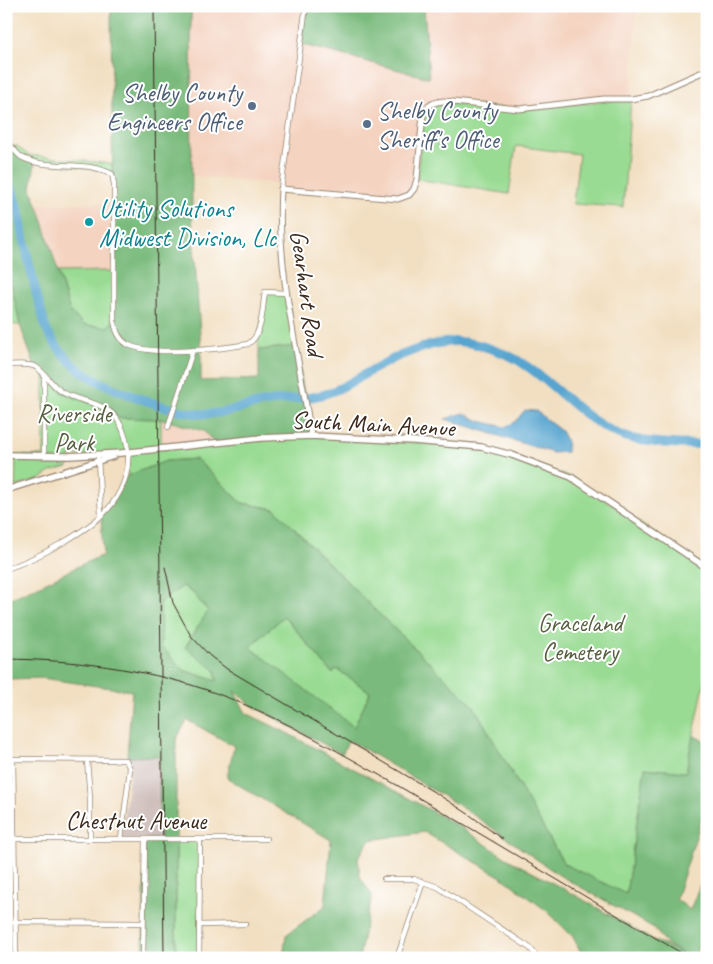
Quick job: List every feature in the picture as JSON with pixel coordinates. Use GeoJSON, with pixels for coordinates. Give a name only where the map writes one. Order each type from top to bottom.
{"type":"FeatureCollection","features":[{"type":"Feature","properties":{"kind":"main road","name":"South Main Avenue"},"geometry":{"type":"LineString","coordinates":[[6,455],[98,458],[129,452],[261,438],[311,436],[481,447],[512,455],[571,476],[707,568]]}},
{"type":"Feature","properties":{"kind":"main road"},"geometry":{"type":"LineString","coordinates":[[6,490],[98,458]]}},
{"type":"Feature","properties":{"kind":"street","name":"Gearhart Road"},"geometry":{"type":"LineString","coordinates":[[306,6],[281,189],[280,240],[292,326],[311,436]]}},
{"type":"Feature","properties":{"kind":"street"},"geometry":{"type":"LineString","coordinates":[[281,189],[384,199],[405,198],[414,189],[417,179],[424,114],[427,108],[437,102],[444,101],[519,109],[604,99],[631,99],[648,96],[707,70]]}},
{"type":"Feature","properties":{"kind":"street"},"geometry":{"type":"LineString","coordinates":[[6,142],[22,158],[35,162],[89,166],[112,174],[114,184],[114,321],[119,337],[133,347],[159,350],[193,350],[248,344],[253,341],[258,333],[265,292],[287,293]]}},
{"type":"Feature","properties":{"kind":"street"},"geometry":{"type":"LineString","coordinates":[[168,428],[193,350]]}},
{"type":"Feature","properties":{"kind":"street"},"geometry":{"type":"LineString","coordinates":[[6,364],[35,367],[44,374],[53,386],[63,392],[97,404],[109,411],[117,418],[124,431],[129,452],[127,476],[112,504],[101,515],[74,537],[22,564],[6,570]]}},
{"type":"Feature","properties":{"kind":"street"},"geometry":{"type":"LineString","coordinates":[[44,374],[44,456]]}},
{"type":"Feature","properties":{"kind":"street"},"geometry":{"type":"LineString","coordinates":[[98,458],[101,515]]}},
{"type":"Feature","properties":{"kind":"street"},"geometry":{"type":"LineString","coordinates":[[6,759],[126,760],[130,769],[121,839]]}},
{"type":"Feature","properties":{"kind":"street"},"geometry":{"type":"LineString","coordinates":[[13,759],[16,958]]}},
{"type":"Feature","properties":{"kind":"street"},"geometry":{"type":"LineString","coordinates":[[87,760],[90,798],[90,839]]}},
{"type":"Feature","properties":{"kind":"street"},"geometry":{"type":"LineString","coordinates":[[199,958],[200,838]]}},
{"type":"Feature","properties":{"kind":"street","name":"Chestnut Avenue"},"geometry":{"type":"LineString","coordinates":[[6,839],[266,839]]}},
{"type":"Feature","properties":{"kind":"street"},"geometry":{"type":"LineString","coordinates":[[143,958],[145,839]]}},
{"type":"Feature","properties":{"kind":"street"},"geometry":{"type":"LineString","coordinates":[[384,879],[414,879],[438,887],[530,948],[538,958]]}},
{"type":"Feature","properties":{"kind":"street"},"geometry":{"type":"LineString","coordinates":[[398,958],[423,882]]}},
{"type":"Feature","properties":{"kind":"street"},"geometry":{"type":"LineString","coordinates":[[6,922],[144,923]]}},
{"type":"Feature","properties":{"kind":"street"},"geometry":{"type":"LineString","coordinates":[[200,925],[245,924]]}},
{"type":"Feature","properties":{"kind":"shaded area"},"geometry":{"type":"Polygon","coordinates":[[[193,6],[306,6],[429,78],[424,6],[637,6],[631,99],[519,109],[444,101],[414,189],[405,198],[281,189],[281,184],[192,176],[191,15],[193,6]]]}},
{"type":"Feature","properties":{"kind":"shaded area"},"geometry":{"type":"Polygon","coordinates":[[[114,203],[114,271],[58,272],[38,205],[114,203]]]}},
{"type":"Feature","properties":{"kind":"shaded area"},"geometry":{"type":"Polygon","coordinates":[[[161,419],[204,431],[214,443],[161,449],[161,419]]]}},
{"type":"Feature","properties":{"kind":"shaded area"},"geometry":{"type":"Polygon","coordinates":[[[159,756],[160,839],[121,839],[130,769],[127,757],[159,756]]]}},
{"type":"Feature","properties":{"kind":"green space"},"geometry":{"type":"Polygon","coordinates":[[[111,6],[193,6],[191,15],[192,216],[201,349],[201,381],[259,379],[259,350],[296,346],[311,436],[214,443],[204,431],[161,419],[117,418],[109,411],[63,393],[35,367],[20,325],[10,278],[6,272],[6,142],[21,157],[35,162],[31,188],[70,312],[84,325],[107,327],[114,320],[111,6]]]}},
{"type":"Feature","properties":{"kind":"green space"},"geometry":{"type":"Polygon","coordinates":[[[306,6],[424,6],[429,78],[301,44],[306,6]]]}},
{"type":"Feature","properties":{"kind":"green space"},"geometry":{"type":"Polygon","coordinates":[[[631,99],[623,207],[573,204],[579,154],[516,146],[509,194],[417,179],[423,114],[437,102],[519,109],[631,99]]]}},
{"type":"Feature","properties":{"kind":"green space"},"geometry":{"type":"Polygon","coordinates":[[[16,145],[28,155],[112,164],[112,174],[104,170],[35,162],[21,157],[15,150],[16,145]]]}},
{"type":"Feature","properties":{"kind":"green space"},"geometry":{"type":"Polygon","coordinates":[[[114,271],[114,321],[107,327],[84,325],[70,312],[58,272],[114,271]]]}},
{"type":"Feature","properties":{"kind":"green space"},"geometry":{"type":"Polygon","coordinates":[[[6,272],[10,278],[20,325],[6,324],[6,272]]]}},
{"type":"Feature","properties":{"kind":"green space"},"geometry":{"type":"Polygon","coordinates":[[[267,293],[287,293],[296,346],[259,350],[258,338],[267,293]]]}},
{"type":"Feature","properties":{"kind":"green space","name":"Graceland Cemetery"},"geometry":{"type":"Polygon","coordinates":[[[44,374],[97,404],[117,418],[161,419],[161,448],[311,436],[481,447],[571,477],[707,568],[707,670],[686,772],[645,768],[626,895],[564,864],[473,705],[275,509],[242,503],[196,459],[166,461],[127,476],[129,453],[69,456],[72,460],[68,467],[50,472],[41,479],[15,487],[16,455],[44,456],[44,374]]]}},
{"type":"Feature","properties":{"kind":"green space"},"geometry":{"type":"Polygon","coordinates":[[[196,459],[242,503],[275,509],[473,705],[564,864],[626,894],[645,768],[686,772],[693,735],[707,743],[707,802],[676,899],[690,910],[707,867],[707,926],[694,958],[584,958],[573,937],[547,911],[503,878],[424,832],[370,840],[358,858],[360,877],[372,895],[359,958],[283,958],[286,935],[325,906],[331,840],[227,778],[234,746],[187,720],[176,740],[176,958],[143,958],[145,839],[160,839],[159,756],[127,757],[132,691],[42,678],[6,679],[6,600],[103,555],[101,515],[112,504],[127,476],[166,461],[196,459]],[[183,586],[160,602],[161,646],[183,670],[217,681],[215,670],[185,647],[208,611],[193,593],[183,586]],[[284,616],[250,647],[354,727],[370,692],[337,669],[332,673],[284,616]],[[234,691],[246,713],[410,799],[460,827],[506,858],[577,896],[649,938],[685,955],[666,944],[654,928],[559,875],[465,809],[349,740],[342,754],[253,706],[234,691]]]}},
{"type":"Feature","properties":{"kind":"green space"},"geometry":{"type":"Polygon","coordinates":[[[183,586],[193,593],[208,611],[217,681],[183,670],[161,646],[160,602],[183,586]]]}},
{"type":"Feature","properties":{"kind":"green space"},"geometry":{"type":"Polygon","coordinates":[[[284,616],[332,673],[337,669],[370,692],[354,728],[250,647],[284,616]]]}},
{"type":"Feature","properties":{"kind":"green space"},"geometry":{"type":"Polygon","coordinates":[[[176,839],[200,839],[199,958],[176,958],[176,839]]]}},
{"type":"Feature","properties":{"kind":"water"},"geometry":{"type":"Polygon","coordinates":[[[525,410],[536,411],[561,431],[567,442],[567,452],[553,453],[445,419],[464,413],[480,421],[505,427],[515,422],[525,410]]]}},
{"type":"Feature","properties":{"kind":"waterway"},"geometry":{"type":"LineString","coordinates":[[6,179],[18,205],[33,280],[48,333],[62,353],[80,370],[122,392],[177,410],[205,414],[220,413],[252,405],[313,397],[328,393],[411,351],[444,343],[464,342],[494,350],[517,360],[535,372],[595,421],[623,436],[652,442],[707,444]]}},
{"type":"Feature","properties":{"kind":"railway"},"geometry":{"type":"LineString","coordinates":[[154,6],[164,958]]}},
{"type":"Feature","properties":{"kind":"railway"},"geometry":{"type":"LineString","coordinates":[[165,567],[173,603],[191,636],[210,656],[227,669],[439,795],[502,839]]}},
{"type":"Feature","properties":{"kind":"railway"},"geometry":{"type":"LineString","coordinates":[[6,659],[57,661],[107,666],[180,682],[229,698],[278,720],[326,745],[690,958]]}},
{"type":"Feature","properties":{"kind":"place","name":"Shelby County Engineers Office"},"geometry":{"type":"Point","coordinates":[252,106]}},
{"type":"Feature","properties":{"kind":"place","name":"Shelby County Sheriff's Office"},"geometry":{"type":"Point","coordinates":[367,124]}},
{"type":"Feature","properties":{"kind":"place","name":"Utility Solutions Midwest Division, Llc"},"geometry":{"type":"Point","coordinates":[89,222]}},
{"type":"Feature","properties":{"kind":"park label","name":"Riverside Park"},"geometry":{"type":"Point","coordinates":[74,428]}}]}
